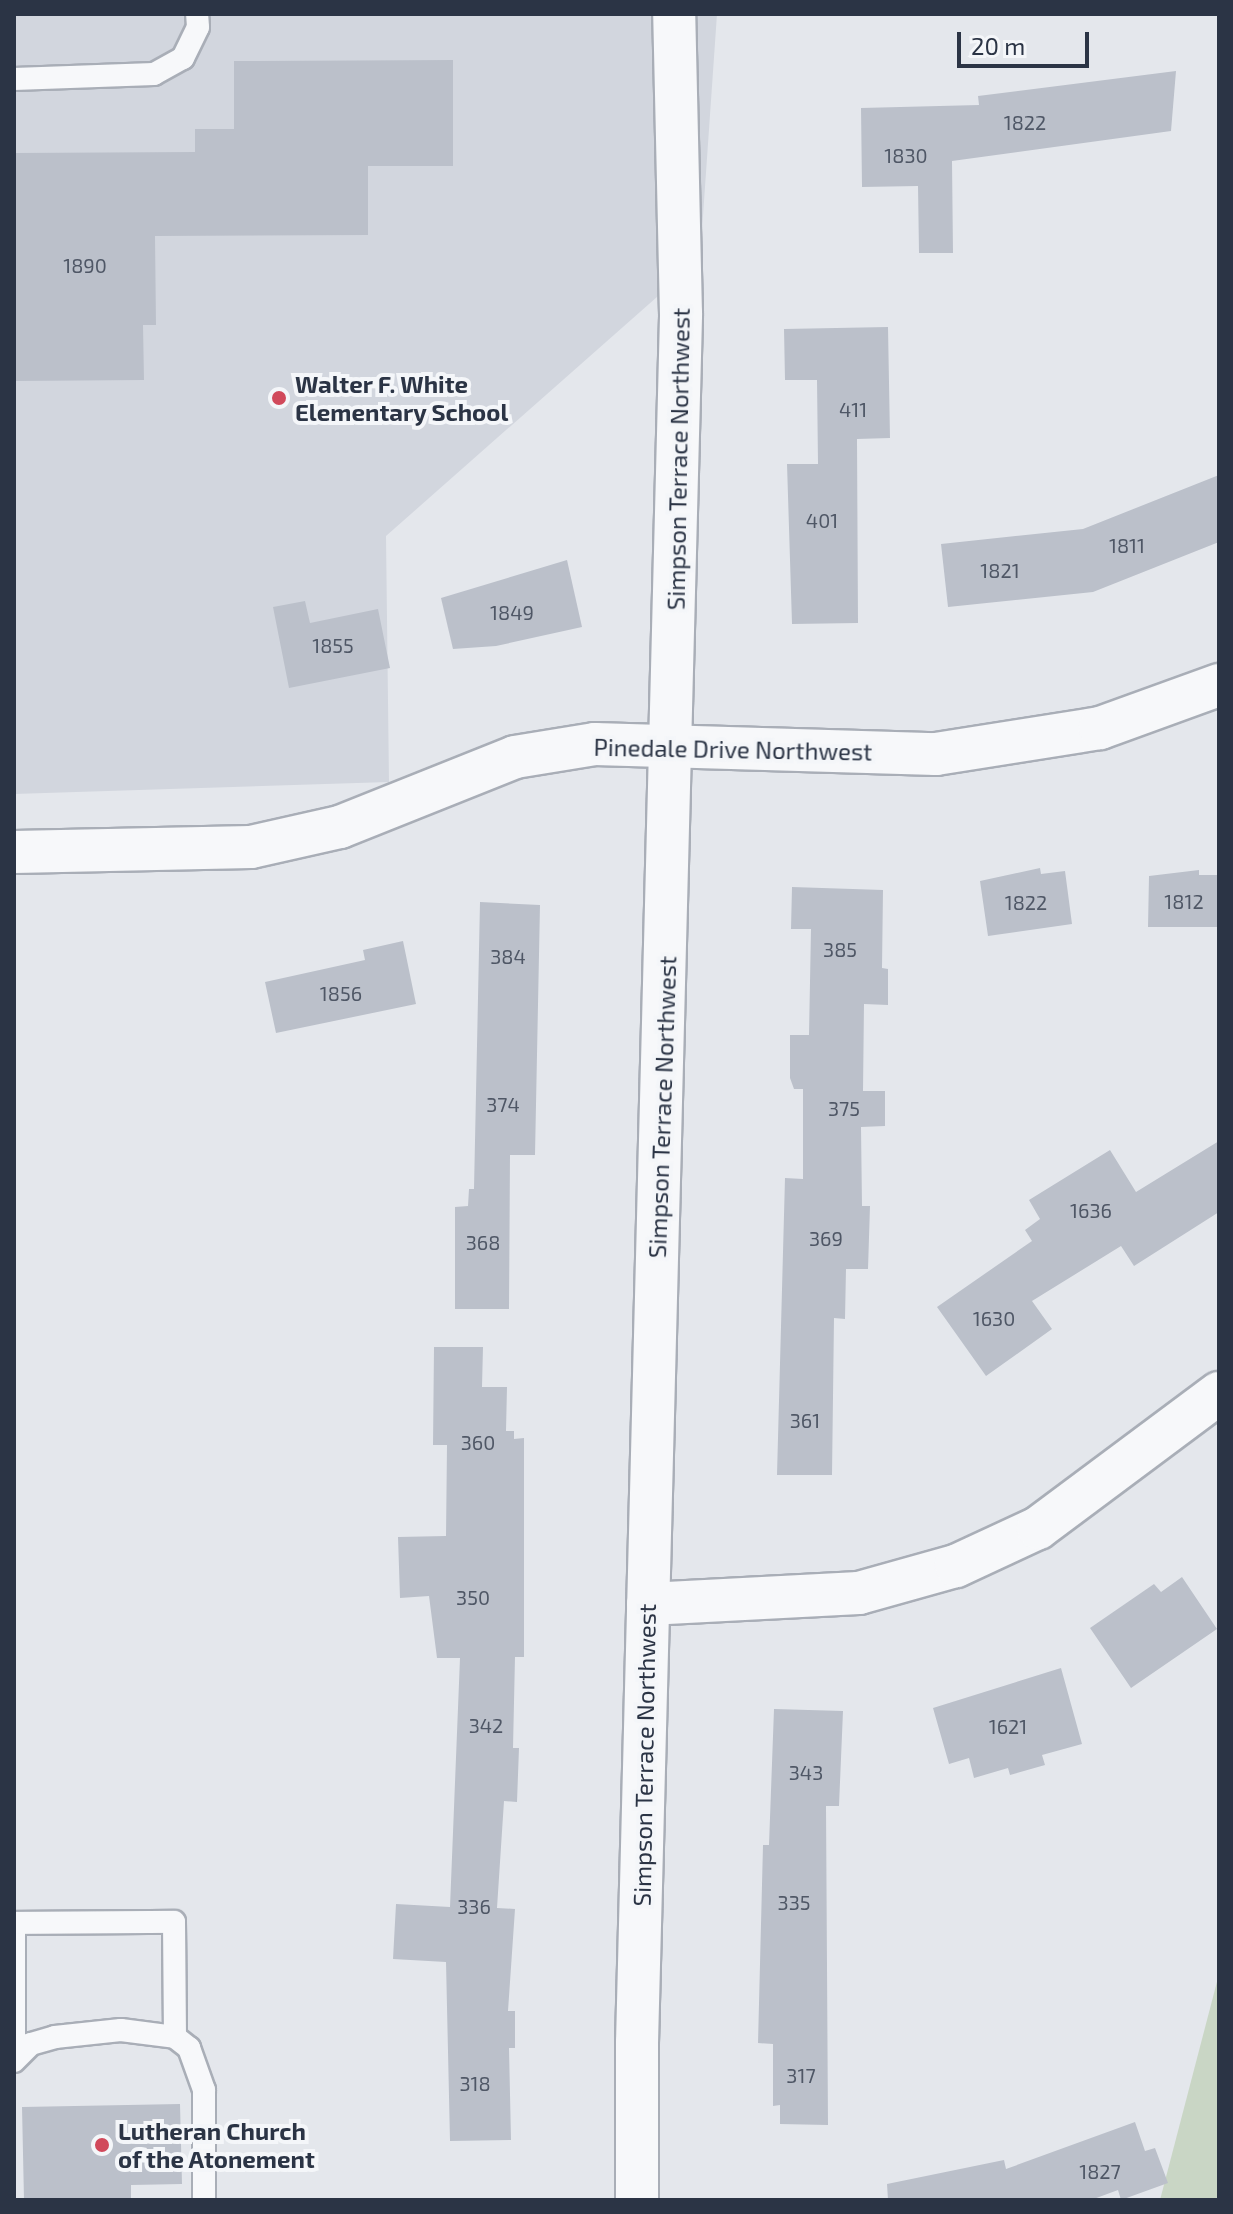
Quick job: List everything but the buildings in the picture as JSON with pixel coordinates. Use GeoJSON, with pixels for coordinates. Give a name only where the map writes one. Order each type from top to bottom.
{"type":"FeatureCollection","features":[{"type":"Feature","properties":{"kind":"street","name":"Simpson Terrace Northwest"},"geometry":{"type":"LineString","coordinates":[[637,2200],[648,1604],[681,314],[674,14]]}},
{"type":"Feature","properties":{"kind":"street","name":"Pinedale Drive Northwest"},"geometry":{"type":"LineString","coordinates":[[14,852],[251,847],[340,827],[515,757],[595,744],[936,754],[1100,728],[1219,685]]}},
{"type":"Feature","properties":{"kind":"street"},"geometry":{"type":"LineString","coordinates":[[648,1604],[859,1593],[956,1566],[1038,1528],[1219,1393]]}},
{"type":"Feature","properties":{"kind":"lane"},"geometry":{"type":"LineString","coordinates":[[14,79],[154,74],[183,58],[198,27],[197,14]]}},
{"type":"Feature","properties":{"kind":"lane"},"geometry":{"type":"LineString","coordinates":[[14,2060],[14,1923],[174,1922],[175,2037]]}},
{"type":"Feature","properties":{"kind":"lane"},"geometry":{"type":"LineString","coordinates":[[14,2060],[31,2044],[55,2037],[121,2030],[175,2037],[189,2048],[204,2090],[204,2200]]}},
{"type":"Feature","properties":{"kind":"shaded area","name":"Walter F. White Elementary School"},"geometry":{"type":"Polygon","coordinates":[[[14,14],[717,14],[700,259],[386,536],[389,782],[14,794],[14,14]]]}},
{"type":"Feature","properties":{"kind":"green space"},"geometry":{"type":"Polygon","coordinates":[[[1219,1974],[1219,2200],[1160,2200],[1219,1974]]]}},
{"type":"Feature","properties":{"kind":"place","name":"Walter F. White Elementary School"},"geometry":{"type":"Point","coordinates":[279,398]}},
{"type":"Feature","properties":{"kind":"place","name":"Lutheran Church of the Atonement"},"geometry":{"type":"Point","coordinates":[102,2145]}}]}
